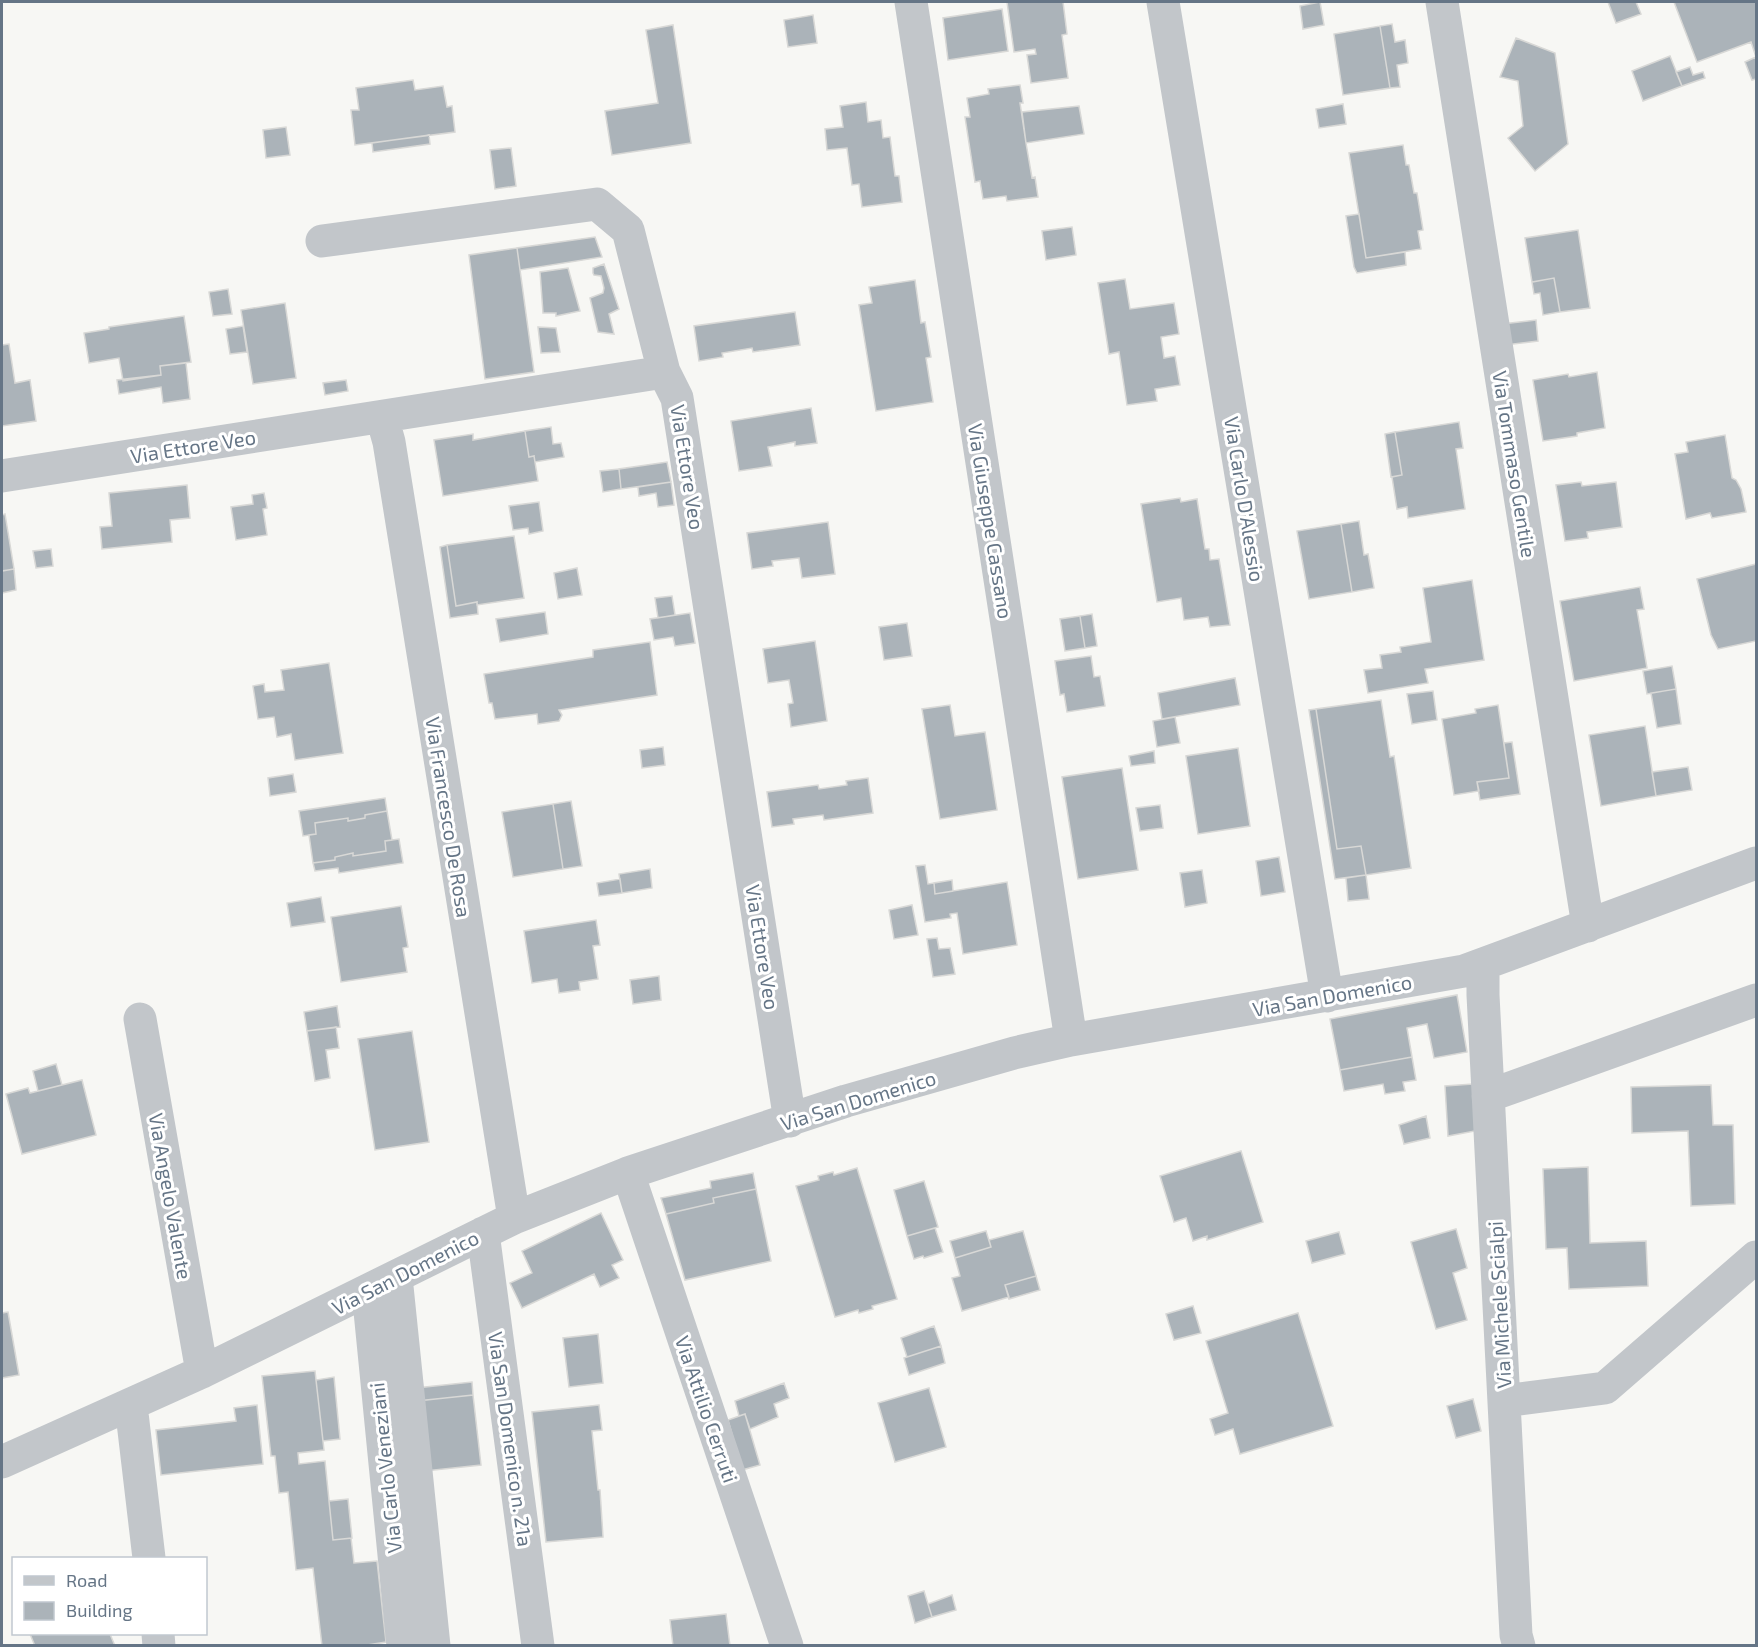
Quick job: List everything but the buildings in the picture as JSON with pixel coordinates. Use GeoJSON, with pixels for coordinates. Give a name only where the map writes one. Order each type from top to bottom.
{"type":"FeatureCollection","features":[{"type":"Feature","properties":{"kind":"street","name":"Via Giuseppe Cassano"},"geometry":{"type":"LineString","coordinates":[[911,2],[1071,1040]]}},
{"type":"Feature","properties":{"kind":"street","name":"Via Carlo D'Alessio"},"geometry":{"type":"LineString","coordinates":[[1163,2],[1327,996]]}},
{"type":"Feature","properties":{"kind":"street","name":"Via Tommaso Gentile"},"geometry":{"type":"LineString","coordinates":[[1442,2],[1588,926]]}},
{"type":"Feature","properties":{"kind":"street"},"geometry":{"type":"LineString","coordinates":[[322,241],[597,204],[628,230],[664,372]]}},
{"type":"Feature","properties":{"kind":"street","name":"Via Ettore Veo"},"geometry":{"type":"LineString","coordinates":[[2,476],[664,372],[677,398],[790,1121]]}},
{"type":"Feature","properties":{"kind":"street","name":"Via Francesco De Rosa"},"geometry":{"type":"LineString","coordinates":[[382,417],[389,442],[514,1218]]}},
{"type":"Feature","properties":{"kind":"street","name":"Via San Domenico"},"geometry":{"type":"LineString","coordinates":[[2,1462],[202,1372],[514,1218],[628,1173],[846,1101],[992,1059],[1071,1040],[1464,971],[1756,864]]}},
{"type":"Feature","properties":{"kind":"street","name":"Via Michele Scialpi"},"geometry":{"type":"LineString","coordinates":[[1483,964],[1516,1635],[1519,1646]]}},
{"type":"Feature","properties":{"kind":"street"},"geometry":{"type":"LineString","coordinates":[[1488,1096],[1756,1000]]}},
{"type":"Feature","properties":{"kind":"street","name":"Via Angelo Valente"},"geometry":{"type":"LineString","coordinates":[[140,1019],[202,1372]]}},
{"type":"Feature","properties":{"kind":"street","name":"Via Attilio Cerruti"},"geometry":{"type":"LineString","coordinates":[[628,1173],[787,1646]]}},
{"type":"Feature","properties":{"kind":"street","name":"Via San Domenico n. 21a"},"geometry":{"type":"LineString","coordinates":[[483,1233],[538,1646]]}},
{"type":"Feature","properties":{"kind":"street"},"geometry":{"type":"LineString","coordinates":[[1504,1401],[1605,1388],[1756,1257]]}},
{"type":"Feature","properties":{"kind":"street"},"geometry":{"type":"LineString","coordinates":[[382,1284],[434,1646]]}},
{"type":"Feature","properties":{"kind":"street","name":"Via Carlo Veneziani"},"geometry":{"type":"LineString","coordinates":[[382,1284],[403,1646]]}},
{"type":"Feature","properties":{"kind":"street"},"geometry":{"type":"LineString","coordinates":[[130,1405],[149,1557]]}}]}
